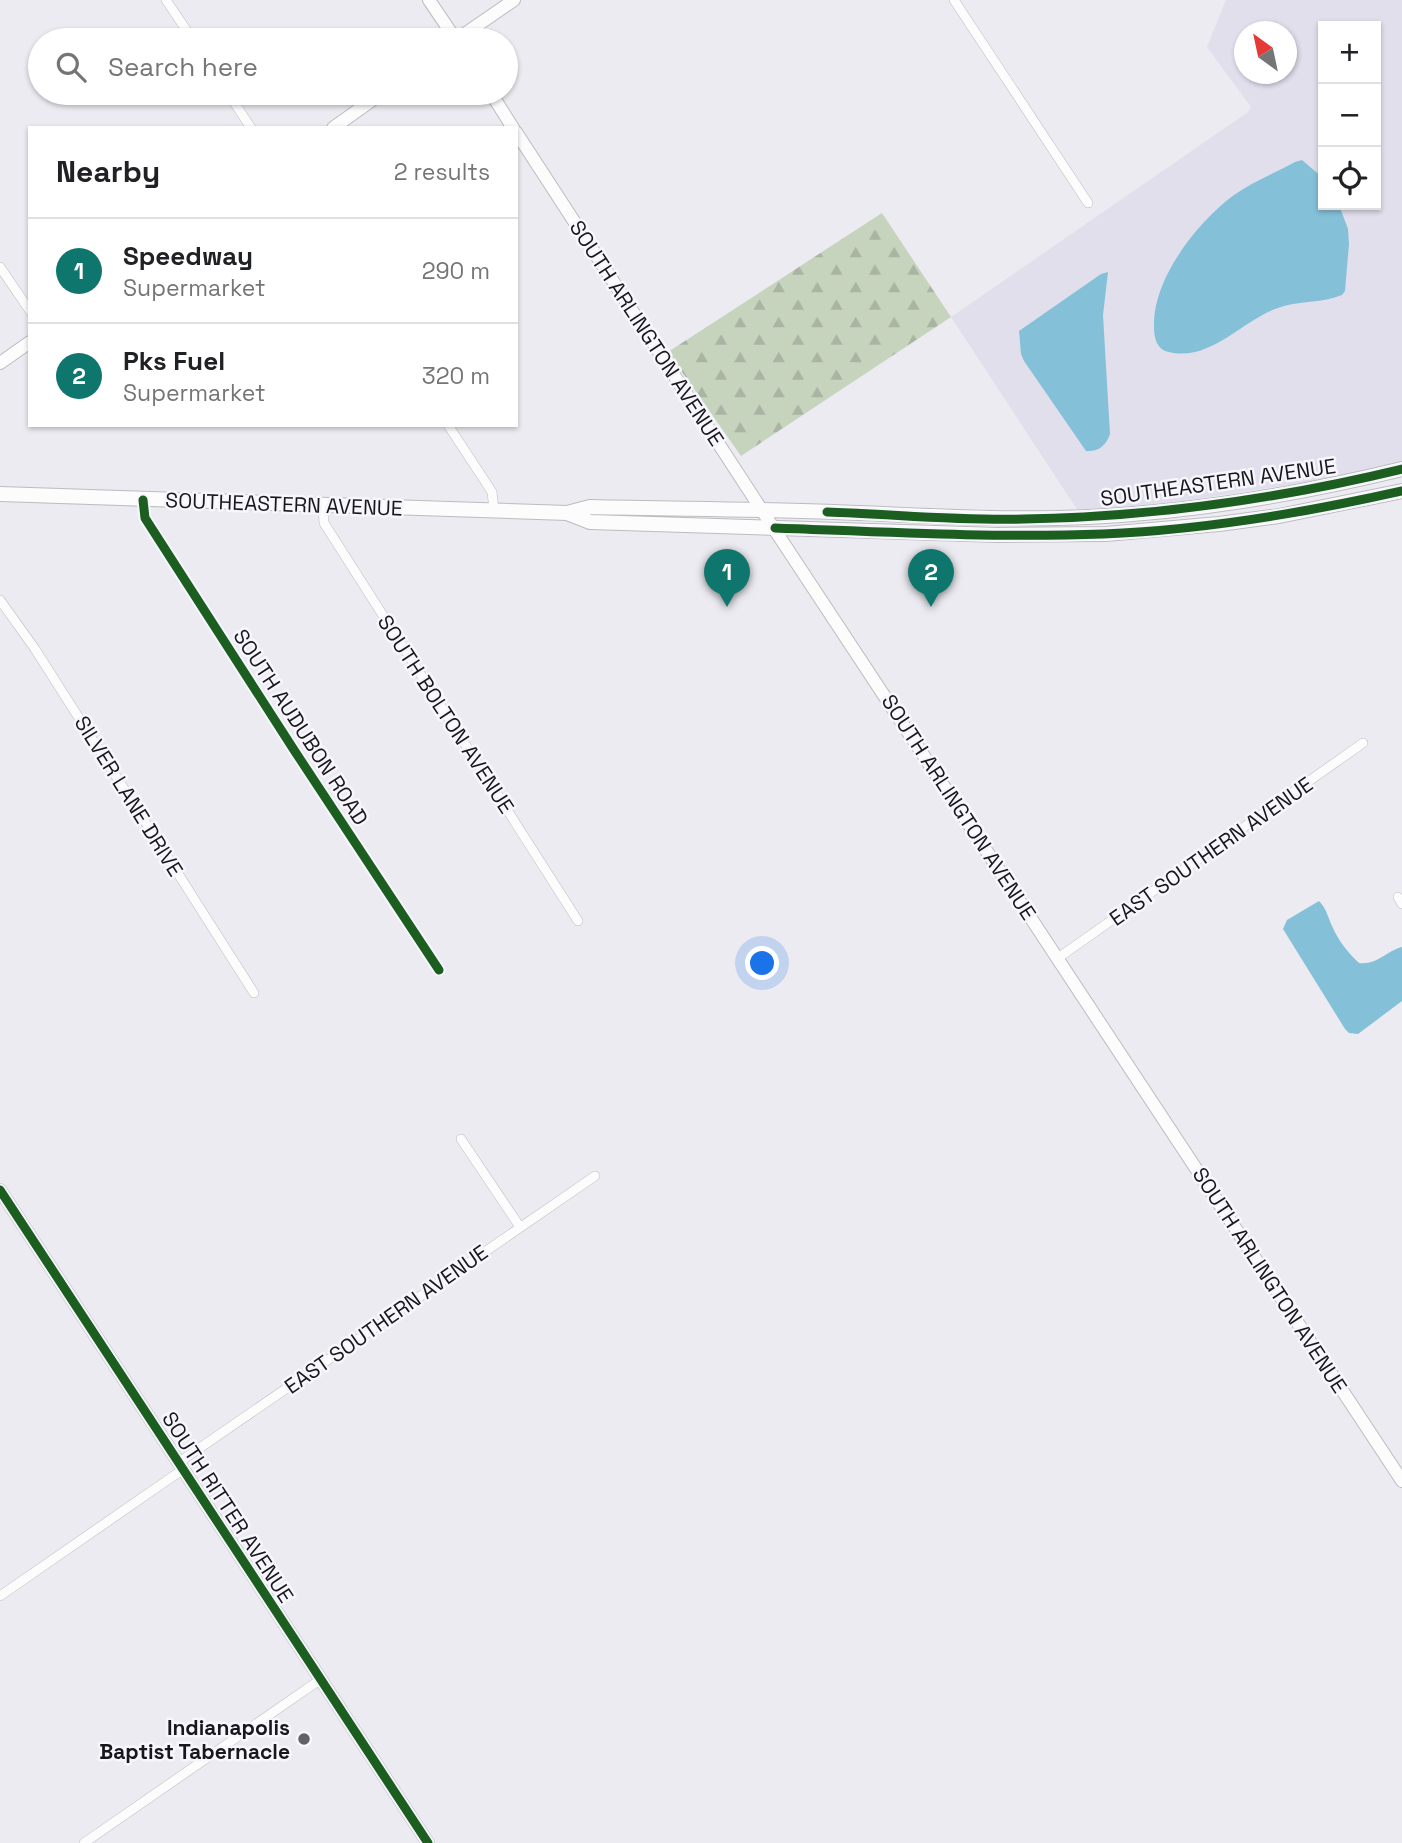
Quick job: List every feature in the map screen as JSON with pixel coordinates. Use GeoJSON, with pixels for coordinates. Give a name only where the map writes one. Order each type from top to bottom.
{"type":"FeatureCollection","features":[{"type":"Feature","properties":{"kind":"main road"},"geometry":{"type":"LineString","coordinates":[[429,0],[448,28]]}},
{"type":"Feature","properties":{"kind":"main road"},"geometry":{"type":"LineString","coordinates":[[473,28],[514,0]]}},
{"type":"Feature","properties":{"kind":"main road"},"geometry":{"type":"LineString","coordinates":[[336,126],[365,105]]}},
{"type":"Feature","properties":{"kind":"main road"},"geometry":{"type":"LineString","coordinates":[[499,105],[512,126]]}},
{"type":"Feature","properties":{"kind":"main road","name":"SOUTH ARLINGTON AVENUE"},"geometry":{"type":"LineString","coordinates":[[518,135],[763,512],[1402,1481]]}},
{"type":"Feature","properties":{"kind":"main road"},"geometry":{"type":"LineString","coordinates":[[0,363],[28,343]]}},
{"type":"Feature","properties":{"kind":"main road","name":"SOUTHEASTERN AVENUE"},"geometry":{"type":"LineString","coordinates":[[0,494],[567,513],[590,507],[1021,520],[1187,508],[1284,494],[1402,469]]}},
{"type":"Feature","properties":{"kind":"main road","name":"SOUTHEASTERN AVENUE"},"geometry":{"type":"LineString","coordinates":[[567,513],[590,522],[998,535],[1106,534],[1279,516],[1402,491]]}},
{"type":"Feature","properties":{"kind":"main road","name":"SOUTH RITTER AVENUE"},"geometry":{"type":"LineString","coordinates":[[0,1190],[428,1843]]}},
{"type":"Feature","properties":{"kind":"street"},"geometry":{"type":"LineString","coordinates":[[166,0],[185,28]]}},
{"type":"Feature","properties":{"kind":"street"},"geometry":{"type":"LineString","coordinates":[[954,0],[1088,203]]}},
{"type":"Feature","properties":{"kind":"street"},"geometry":{"type":"LineString","coordinates":[[236,105],[250,126]]}},
{"type":"Feature","properties":{"kind":"street"},"geometry":{"type":"LineString","coordinates":[[0,267],[28,308]]}},
{"type":"Feature","properties":{"kind":"street"},"geometry":{"type":"LineString","coordinates":[[449,427],[492,492],[494,510]]}},
{"type":"Feature","properties":{"kind":"street","name":"SOUTH AUDUBON ROAD"},"geometry":{"type":"LineString","coordinates":[[143,500],[145,518],[439,970]]}},
{"type":"Feature","properties":{"kind":"street","name":"SOUTH BOLTON AVENUE"},"geometry":{"type":"LineString","coordinates":[[323,505],[324,523],[578,921]]}},
{"type":"Feature","properties":{"kind":"street","name":"SILVER LANE DRIVE"},"geometry":{"type":"LineString","coordinates":[[0,600],[35,649],[254,993]]}},
{"type":"Feature","properties":{"kind":"street","name":"EAST SOUTHERN AVENUE"},"geometry":{"type":"LineString","coordinates":[[1058,958],[1363,743]]}},
{"type":"Feature","properties":{"kind":"street"},"geometry":{"type":"LineString","coordinates":[[461,1139],[520,1227]]}},
{"type":"Feature","properties":{"kind":"street","name":"EAST SOUTHERN AVENUE"},"geometry":{"type":"LineString","coordinates":[[0,1596],[180,1466],[595,1176]]}},
{"type":"Feature","properties":{"kind":"street"},"geometry":{"type":"LineString","coordinates":[[84,1843],[321,1679]]}},
{"type":"Feature","properties":{"kind":"shaded area"},"geometry":{"type":"Polygon","coordinates":[[[1226,0],[1402,0],[1402,467],[1082,517],[951,317],[1248,112],[1251,107],[1234,84],[1297,84],[1297,21],[1234,21],[1234,84],[1207,47],[1226,0]]]}},
{"type":"Feature","properties":{"kind":"green space"},"geometry":{"type":"Polygon","coordinates":[[[882,213],[951,317],[741,456],[668,352],[882,213]]]}},
{"type":"Feature","properties":{"kind":"water"},"geometry":{"type":"Polygon","coordinates":[[[1302,160],[1318,174],[1318,210],[1341,210],[1348,229],[1349,244],[1345,291],[1334,298],[1275,309],[1198,351],[1184,354],[1162,349],[1155,335],[1155,309],[1160,290],[1179,254],[1220,206],[1256,182],[1302,160]]]}},
{"type":"Feature","properties":{"kind":"water"},"geometry":{"type":"Polygon","coordinates":[[[1108,272],[1103,315],[1110,434],[1101,447],[1086,451],[1024,361],[1019,331],[1101,274],[1108,272]]]}},
{"type":"Feature","properties":{"kind":"water"},"geometry":{"type":"Polygon","coordinates":[[[1319,901],[1340,941],[1359,963],[1377,960],[1402,947],[1402,1001],[1358,1034],[1349,1033],[1345,1029],[1283,929],[1287,920],[1319,901]]]}},
{"type":"Feature","properties":{"kind":"cycle path"},"geometry":{"type":"LineString","coordinates":[[827,512],[1000,519],[1119,515],[1214,505],[1402,469]]}},
{"type":"Feature","properties":{"kind":"cycle path"},"geometry":{"type":"LineString","coordinates":[[775,528],[980,535],[1141,532],[1254,519],[1402,491]]}},
{"type":"Feature","properties":{"kind":"cycle path"},"geometry":{"type":"LineString","coordinates":[[143,500],[145,518],[439,970]]}},
{"type":"Feature","properties":{"kind":"cycle path"},"geometry":{"type":"LineString","coordinates":[[0,1190],[428,1843]]}},
{"type":"Feature","properties":{"kind":"place","name":"Speedway"},"geometry":{"type":"Point","coordinates":[727,607]}},
{"type":"Feature","properties":{"kind":"place","name":"Pks Fuel"},"geometry":{"type":"Point","coordinates":[931,607]}},
{"type":"Feature","properties":{"kind":"place","name":"Indianapolis Baptist Tabernacle"},"geometry":{"type":"Point","coordinates":[304,1739]}}]}
